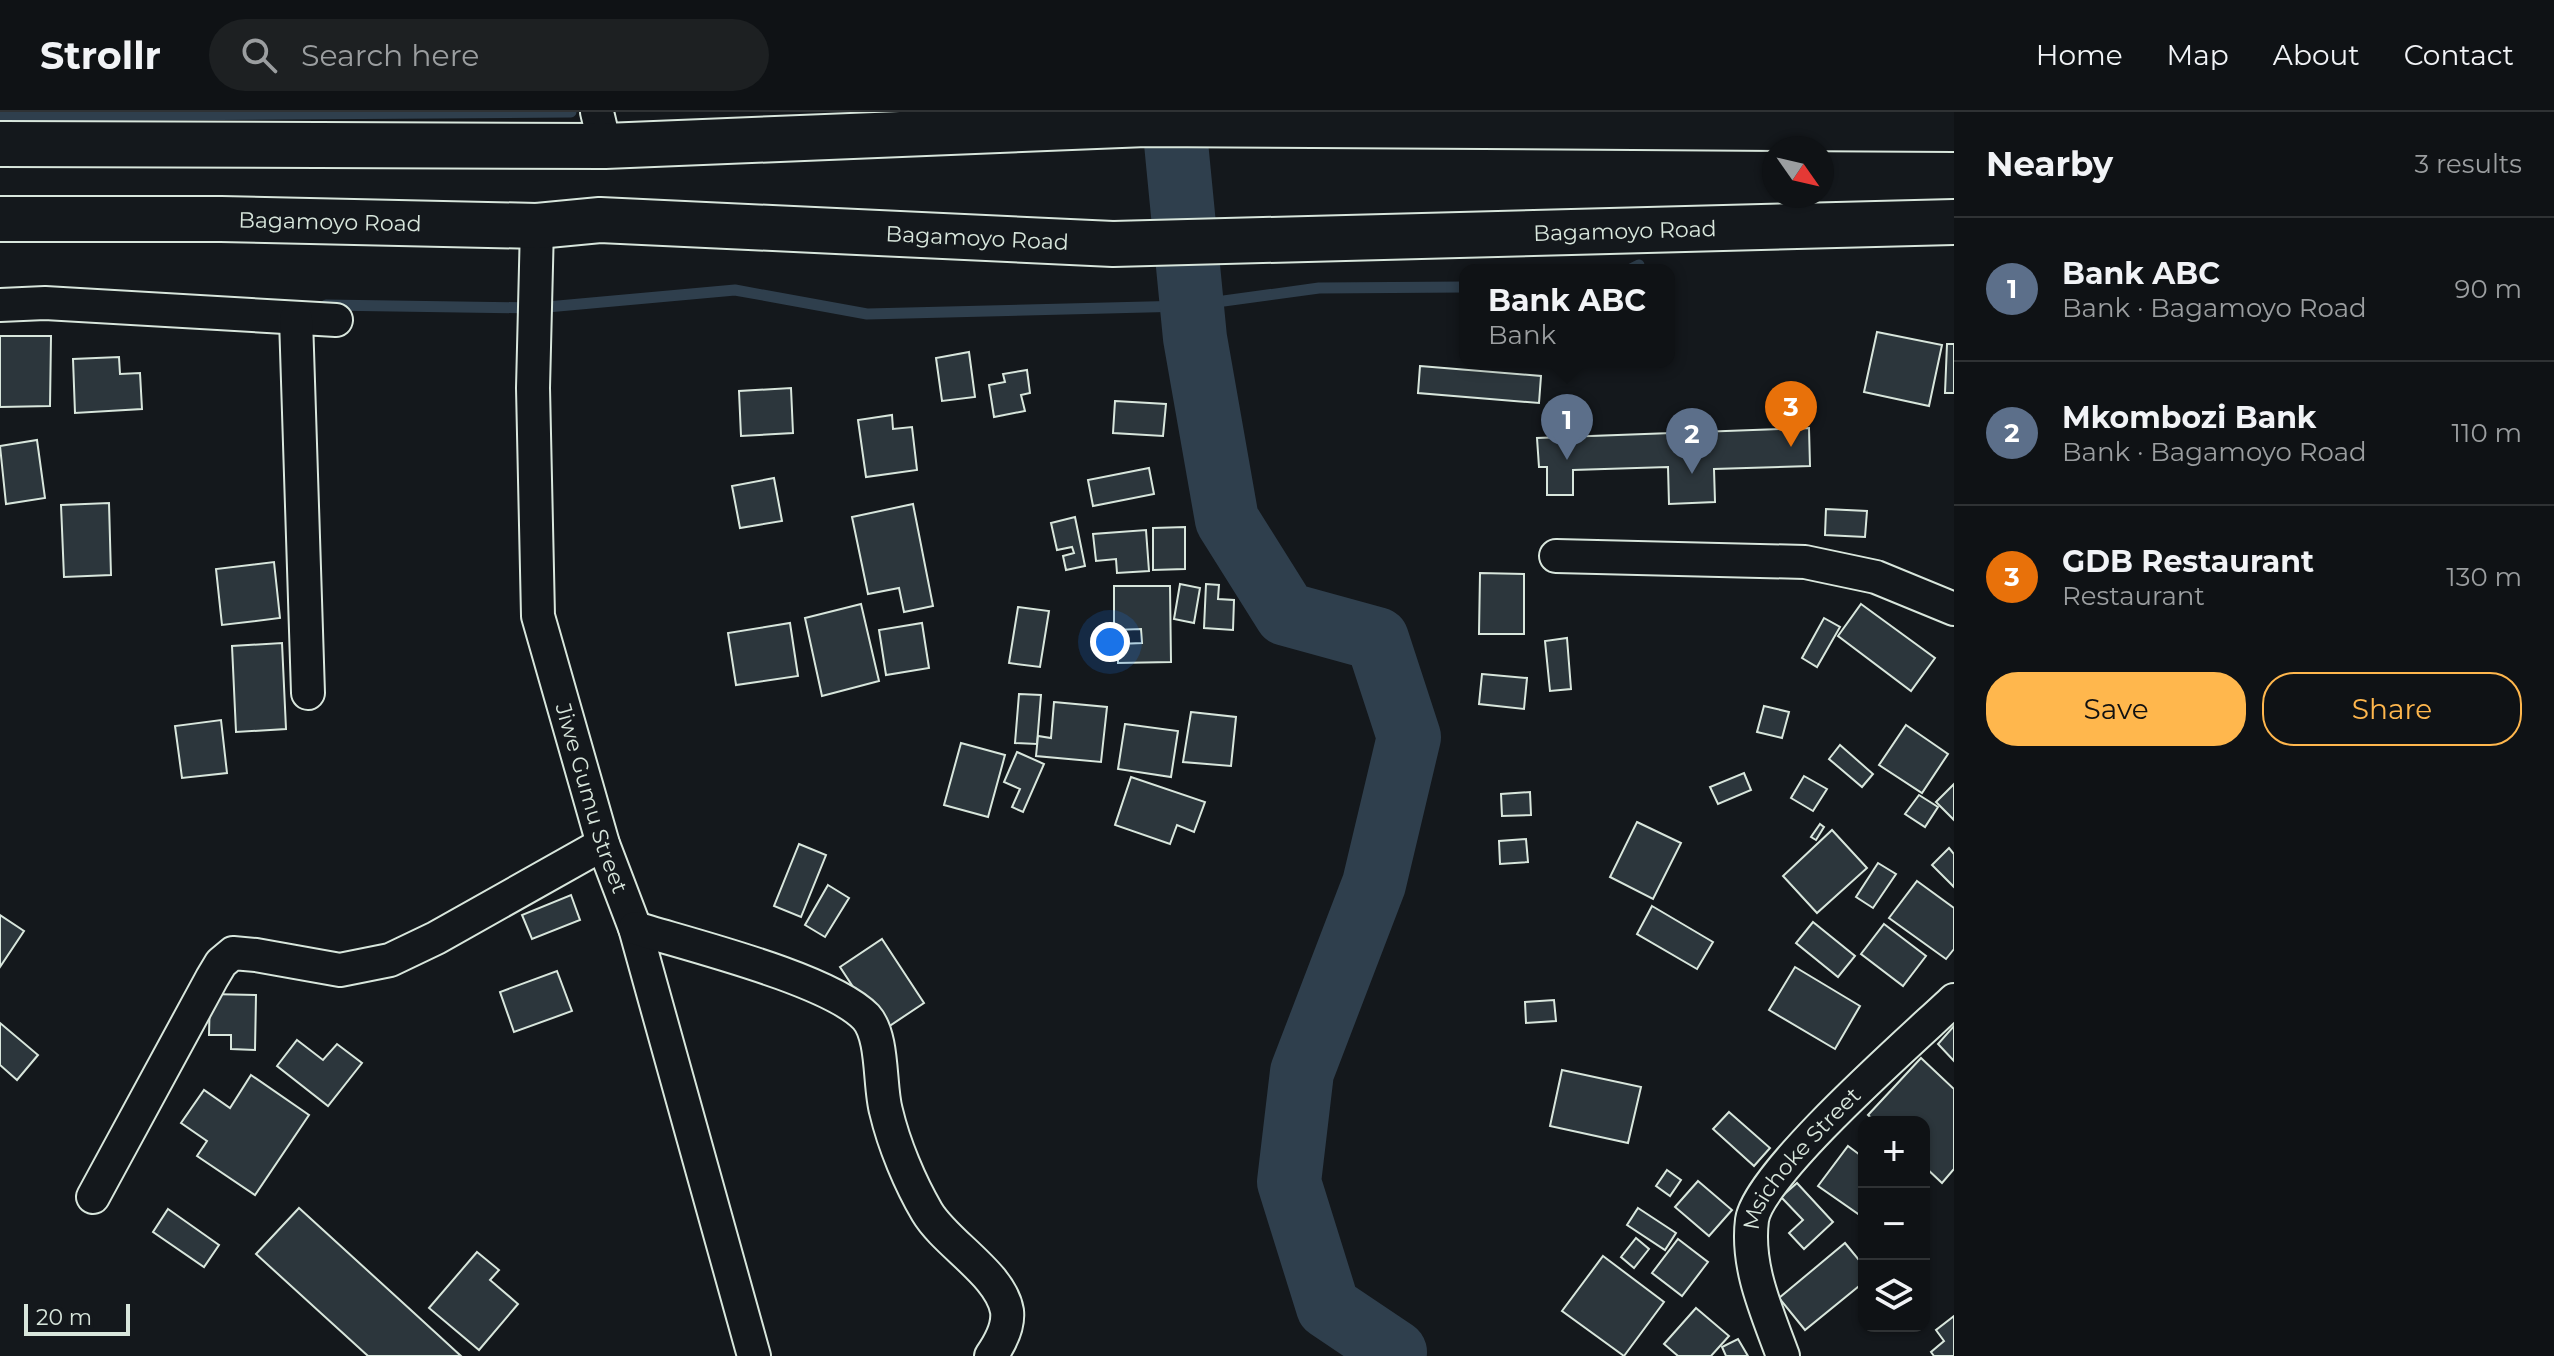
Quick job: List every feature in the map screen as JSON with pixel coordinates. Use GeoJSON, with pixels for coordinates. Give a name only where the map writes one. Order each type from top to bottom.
{"type":"FeatureCollection","features":[{"type":"Feature","properties":{"kind":"highway"},"geometry":{"type":"LineString","coordinates":[[0,144],[220,147],[601,129],[1320,123],[1954,129]]}},
{"type":"Feature","properties":{"kind":"highway","name":"Bagamoyo Road"},"geometry":{"type":"LineString","coordinates":[[0,219],[221,219],[537,226],[600,220],[1113,244],[1954,222]]}},
{"type":"Feature","properties":{"kind":"street","name":"Jiwe Gumu Street"},"geometry":{"type":"LineString","coordinates":[[537,226],[533,388],[538,616],[603,844],[635,928],[754,1356]]}},
{"type":"Feature","properties":{"kind":"street"},"geometry":{"type":"LineString","coordinates":[[0,305],[45,303],[336,320]]}},
{"type":"Feature","properties":{"kind":"street"},"geometry":{"type":"LineString","coordinates":[[296,319],[308,693]]}},
{"type":"Feature","properties":{"kind":"street"},"geometry":{"type":"LineString","coordinates":[[1556,556],[1805,562],[1876,577],[1954,609]]}},
{"type":"Feature","properties":{"kind":"street"},"geometry":{"type":"LineString","coordinates":[[93,1197],[212,978],[221,963],[233,953],[340,970],[390,960],[436,938],[603,844]]}},
{"type":"Feature","properties":{"kind":"street"},"geometry":{"type":"LineString","coordinates":[[635,928],[777,972],[842,999],[868,1019],[877,1045],[885,1110],[916,1189],[928,1214],[995,1285],[1007,1311],[1003,1338],[991,1356]]}},
{"type":"Feature","properties":{"kind":"street","name":"Msichoke Street"},"geometry":{"type":"LineString","coordinates":[[1783,1356],[1755,1277],[1751,1249],[1752,1216],[1776,1177],[1821,1126],[1954,1000]]}},
{"type":"Feature","properties":{"kind":"building"},"geometry":{"type":"Polygon","coordinates":[[[1877,332],[1942,345],[1929,406],[1864,392],[1877,332]]]}},
{"type":"Feature","properties":{"kind":"building"},"geometry":{"type":"Polygon","coordinates":[[[0,336],[51,336],[50,406],[0,407],[0,336]]]}},
{"type":"Feature","properties":{"kind":"building"},"geometry":{"type":"Polygon","coordinates":[[[1947,344],[1954,344],[1954,393],[1945,393],[1947,344]]]}},
{"type":"Feature","properties":{"kind":"building"},"geometry":{"type":"Polygon","coordinates":[[[969,352],[975,397],[942,401],[936,358],[969,352]]]}},
{"type":"Feature","properties":{"kind":"building"},"geometry":{"type":"Polygon","coordinates":[[[119,357],[120,374],[140,373],[142,409],[75,413],[73,359],[119,357]]]}},
{"type":"Feature","properties":{"kind":"building"},"geometry":{"type":"Polygon","coordinates":[[[1420,366],[1541,376],[1539,403],[1418,393],[1420,366]]]}},
{"type":"Feature","properties":{"kind":"building"},"geometry":{"type":"Polygon","coordinates":[[[1027,370],[1030,393],[1021,395],[1025,411],[994,417],[989,385],[1005,382],[1003,374],[1027,370]]]}},
{"type":"Feature","properties":{"kind":"building"},"geometry":{"type":"Polygon","coordinates":[[[791,388],[793,433],[741,436],[739,391],[791,388]]]}},
{"type":"Feature","properties":{"kind":"building"},"geometry":{"type":"Polygon","coordinates":[[[1115,401],[1166,404],[1163,436],[1113,433],[1115,401]]]}},
{"type":"Feature","properties":{"kind":"building"},"geometry":{"type":"Polygon","coordinates":[[[892,415],[893,429],[912,427],[917,470],[866,477],[858,420],[892,415]]]}},
{"type":"Feature","properties":{"kind":"building"},"geometry":{"type":"Polygon","coordinates":[[[1809,428],[1810,466],[1714,469],[1715,502],[1669,504],[1668,467],[1573,470],[1573,495],[1547,495],[1547,467],[1539,467],[1537,438],[1809,428]]]}},
{"type":"Feature","properties":{"kind":"building"},"geometry":{"type":"Polygon","coordinates":[[[37,440],[45,498],[6,504],[0,446],[37,440]]]}},
{"type":"Feature","properties":{"kind":"building"},"geometry":{"type":"Polygon","coordinates":[[[1149,468],[1154,494],[1093,506],[1088,480],[1149,468]]]}},
{"type":"Feature","properties":{"kind":"building"},"geometry":{"type":"Polygon","coordinates":[[[774,478],[782,521],[740,528],[732,486],[774,478]]]}},
{"type":"Feature","properties":{"kind":"building"},"geometry":{"type":"Polygon","coordinates":[[[109,503],[111,575],[64,577],[61,505],[109,503]]]}},
{"type":"Feature","properties":{"kind":"building"},"geometry":{"type":"Polygon","coordinates":[[[913,504],[933,606],[904,612],[899,588],[868,594],[852,517],[913,504]]]}},
{"type":"Feature","properties":{"kind":"building"},"geometry":{"type":"Polygon","coordinates":[[[1826,509],[1867,511],[1865,537],[1825,535],[1826,509]]]}},
{"type":"Feature","properties":{"kind":"building"},"geometry":{"type":"Polygon","coordinates":[[[1075,517],[1085,566],[1066,570],[1063,556],[1074,553],[1072,547],[1057,550],[1051,523],[1075,517]]]}},
{"type":"Feature","properties":{"kind":"building"},"geometry":{"type":"Polygon","coordinates":[[[1185,527],[1185,569],[1153,570],[1153,528],[1185,527]]]}},
{"type":"Feature","properties":{"kind":"building"},"geometry":{"type":"Polygon","coordinates":[[[1146,530],[1149,571],[1117,573],[1116,559],[1096,561],[1093,534],[1146,530]]]}},
{"type":"Feature","properties":{"kind":"building"},"geometry":{"type":"Polygon","coordinates":[[[274,562],[280,618],[222,625],[216,569],[274,562]]]}},
{"type":"Feature","properties":{"kind":"building"},"geometry":{"type":"Polygon","coordinates":[[[1480,573],[1524,574],[1524,634],[1479,634],[1480,573]]]}},
{"type":"Feature","properties":{"kind":"building"},"geometry":{"type":"Polygon","coordinates":[[[1180,584],[1200,588],[1194,623],[1174,619],[1180,584]]]}},
{"type":"Feature","properties":{"kind":"building"},"geometry":{"type":"Polygon","coordinates":[[[1206,584],[1219,585],[1218,599],[1234,600],[1233,630],[1204,628],[1206,584]]]}},
{"type":"Feature","properties":{"kind":"building"},"geometry":{"type":"Polygon","coordinates":[[[1114,586],[1170,586],[1171,662],[1118,663],[1118,644],[1142,643],[1141,629],[1114,630],[1114,586]]]}},
{"type":"Feature","properties":{"kind":"building"},"geometry":{"type":"Polygon","coordinates":[[[861,604],[879,681],[822,696],[805,618],[861,604]]]}},
{"type":"Feature","properties":{"kind":"building"},"geometry":{"type":"Polygon","coordinates":[[[1861,604],[1935,658],[1911,691],[1838,636],[1861,604]]]}},
{"type":"Feature","properties":{"kind":"building"},"geometry":{"type":"Polygon","coordinates":[[[1018,607],[1049,611],[1040,667],[1009,663],[1018,607]]]}},
{"type":"Feature","properties":{"kind":"building"},"geometry":{"type":"Polygon","coordinates":[[[1824,618],[1840,627],[1817,667],[1802,658],[1824,618]]]}},
{"type":"Feature","properties":{"kind":"building"},"geometry":{"type":"Polygon","coordinates":[[[790,623],[798,676],[736,685],[728,633],[790,623]]]}},
{"type":"Feature","properties":{"kind":"building"},"geometry":{"type":"Polygon","coordinates":[[[922,623],[929,668],[886,675],[879,630],[922,623]]]}},
{"type":"Feature","properties":{"kind":"building"},"geometry":{"type":"Polygon","coordinates":[[[1567,638],[1571,689],[1550,691],[1545,641],[1567,638]]]}},
{"type":"Feature","properties":{"kind":"building"},"geometry":{"type":"Polygon","coordinates":[[[282,643],[286,729],[236,732],[232,646],[282,643]]]}},
{"type":"Feature","properties":{"kind":"building"},"geometry":{"type":"Polygon","coordinates":[[[1482,674],[1527,678],[1524,709],[1479,704],[1482,674]]]}},
{"type":"Feature","properties":{"kind":"building"},"geometry":{"type":"Polygon","coordinates":[[[1019,694],[1041,695],[1037,744],[1015,743],[1019,694]]]}},
{"type":"Feature","properties":{"kind":"building"},"geometry":{"type":"Polygon","coordinates":[[[1054,702],[1107,707],[1101,762],[1036,756],[1038,736],[1051,738],[1054,702]]]}},
{"type":"Feature","properties":{"kind":"building"},"geometry":{"type":"Polygon","coordinates":[[[1764,706],[1789,712],[1782,738],[1757,732],[1764,706]]]}},
{"type":"Feature","properties":{"kind":"building"},"geometry":{"type":"Polygon","coordinates":[[[1191,712],[1236,717],[1231,766],[1183,762],[1191,712]]]}},
{"type":"Feature","properties":{"kind":"building"},"geometry":{"type":"Polygon","coordinates":[[[221,720],[227,773],[182,778],[175,726],[221,720]]]}},
{"type":"Feature","properties":{"kind":"building"},"geometry":{"type":"Polygon","coordinates":[[[1125,724],[1178,731],[1171,777],[1118,769],[1125,724]]]}},
{"type":"Feature","properties":{"kind":"building"},"geometry":{"type":"Polygon","coordinates":[[[1906,725],[1948,754],[1922,793],[1879,765],[1906,725]]]}},
{"type":"Feature","properties":{"kind":"building"},"geometry":{"type":"Polygon","coordinates":[[[961,743],[1005,755],[988,817],[944,805],[961,743]]]}},
{"type":"Feature","properties":{"kind":"building"},"geometry":{"type":"Polygon","coordinates":[[[1840,745],[1873,774],[1862,787],[1829,759],[1840,745]]]}},
{"type":"Feature","properties":{"kind":"building"},"geometry":{"type":"Polygon","coordinates":[[[1017,752],[1044,764],[1023,812],[1012,807],[1020,789],[1004,782],[1017,752]]]}},
{"type":"Feature","properties":{"kind":"building"},"geometry":{"type":"Polygon","coordinates":[[[1744,773],[1751,790],[1718,804],[1710,787],[1744,773]]]}},
{"type":"Feature","properties":{"kind":"building"},"geometry":{"type":"Polygon","coordinates":[[[1804,776],[1827,789],[1813,811],[1791,798],[1804,776]]]}},
{"type":"Feature","properties":{"kind":"building"},"geometry":{"type":"Polygon","coordinates":[[[1131,777],[1205,802],[1194,832],[1177,825],[1170,844],[1115,825],[1131,777]]]}},
{"type":"Feature","properties":{"kind":"building"},"geometry":{"type":"Polygon","coordinates":[[[1954,784],[1954,820],[1936,802],[1954,784]]]}},
{"type":"Feature","properties":{"kind":"building"},"geometry":{"type":"Polygon","coordinates":[[[1530,792],[1531,815],[1502,816],[1501,794],[1530,792]]]}},
{"type":"Feature","properties":{"kind":"building"},"geometry":{"type":"Polygon","coordinates":[[[1919,795],[1938,807],[1925,827],[1905,814],[1919,795]]]}},
{"type":"Feature","properties":{"kind":"building"},"geometry":{"type":"Polygon","coordinates":[[[1637,822],[1681,843],[1653,899],[1610,877],[1637,822]]]}},
{"type":"Feature","properties":{"kind":"building"},"geometry":{"type":"Polygon","coordinates":[[[1820,824],[1824,827],[1816,840],[1811,837],[1820,824]]]}},
{"type":"Feature","properties":{"kind":"building"},"geometry":{"type":"Polygon","coordinates":[[[1832,830],[1867,868],[1817,913],[1783,876],[1832,830]]]}},
{"type":"Feature","properties":{"kind":"building"},"geometry":{"type":"Polygon","coordinates":[[[1526,839],[1528,862],[1500,864],[1499,841],[1526,839]]]}},
{"type":"Feature","properties":{"kind":"building"},"geometry":{"type":"Polygon","coordinates":[[[799,844],[826,855],[801,917],[774,906],[799,844]]]}},
{"type":"Feature","properties":{"kind":"building"},"geometry":{"type":"Polygon","coordinates":[[[1949,848],[1954,854],[1954,887],[1932,865],[1949,848]]]}},
{"type":"Feature","properties":{"kind":"building"},"geometry":{"type":"Polygon","coordinates":[[[1878,863],[1896,874],[1873,908],[1856,897],[1878,863]]]}},
{"type":"Feature","properties":{"kind":"building"},"geometry":{"type":"Polygon","coordinates":[[[1917,881],[1954,908],[1954,949],[1946,959],[1889,918],[1917,881]]]}},
{"type":"Feature","properties":{"kind":"building"},"geometry":{"type":"Polygon","coordinates":[[[828,885],[849,898],[825,937],[805,925],[828,885]]]}},
{"type":"Feature","properties":{"kind":"building"},"geometry":{"type":"Polygon","coordinates":[[[571,895],[580,920],[532,939],[522,915],[571,895]]]}},
{"type":"Feature","properties":{"kind":"building"},"geometry":{"type":"Polygon","coordinates":[[[1652,906],[1713,942],[1697,969],[1637,934],[1652,906]]]}},
{"type":"Feature","properties":{"kind":"building"},"geometry":{"type":"Polygon","coordinates":[[[0,915],[24,931],[0,967],[0,915]]]}},
{"type":"Feature","properties":{"kind":"building"},"geometry":{"type":"Polygon","coordinates":[[[1813,922],[1855,956],[1838,977],[1796,943],[1813,922]]]}},
{"type":"Feature","properties":{"kind":"building"},"geometry":{"type":"Polygon","coordinates":[[[1884,924],[1926,956],[1903,986],[1861,954],[1884,924]]]}},
{"type":"Feature","properties":{"kind":"building"},"geometry":{"type":"Polygon","coordinates":[[[882,939],[924,1003],[882,1031],[840,967],[882,939]]]}},
{"type":"Feature","properties":{"kind":"building"},"geometry":{"type":"Polygon","coordinates":[[[1795,967],[1860,1006],[1835,1049],[1769,1010],[1795,967]]]}},
{"type":"Feature","properties":{"kind":"building"},"geometry":{"type":"Polygon","coordinates":[[[557,971],[572,1011],[514,1032],[500,992],[557,971]]]}},
{"type":"Feature","properties":{"kind":"building"},"geometry":{"type":"Polygon","coordinates":[[[210,994],[256,995],[255,1050],[231,1049],[231,1035],[209,1035],[210,994]]]}},
{"type":"Feature","properties":{"kind":"building"},"geometry":{"type":"Polygon","coordinates":[[[1554,1000],[1556,1021],[1526,1023],[1525,1002],[1554,1000]]]}},
{"type":"Feature","properties":{"kind":"building"},"geometry":{"type":"Polygon","coordinates":[[[0,1023],[38,1055],[17,1080],[0,1065],[0,1023]]]}},
{"type":"Feature","properties":{"kind":"building"},"geometry":{"type":"Polygon","coordinates":[[[1954,1026],[1954,1061],[1938,1044],[1954,1026]]]}},
{"type":"Feature","properties":{"kind":"building"},"geometry":{"type":"Polygon","coordinates":[[[297,1040],[323,1060],[337,1044],[362,1063],[328,1106],[277,1066],[297,1040]]]}},
{"type":"Feature","properties":{"kind":"building"},"geometry":{"type":"Polygon","coordinates":[[[1921,1058],[1954,1089],[1954,1169],[1942,1183],[1930,1172],[1930,1116],[1868,1115],[1921,1058]]]}},
{"type":"Feature","properties":{"kind":"building"},"geometry":{"type":"Polygon","coordinates":[[[1562,1070],[1641,1087],[1628,1143],[1550,1126],[1562,1070]]]}},
{"type":"Feature","properties":{"kind":"building"},"geometry":{"type":"Polygon","coordinates":[[[251,1075],[309,1115],[255,1195],[197,1156],[207,1141],[181,1123],[204,1090],[230,1108],[251,1075]]]}},
{"type":"Feature","properties":{"kind":"building"},"geometry":{"type":"Polygon","coordinates":[[[1729,1112],[1770,1148],[1754,1166],[1713,1129],[1729,1112]]]}},
{"type":"Feature","properties":{"kind":"building"},"geometry":{"type":"Polygon","coordinates":[[[1848,1146],[1858,1154],[1858,1214],[1818,1186],[1848,1146]]]}},
{"type":"Feature","properties":{"kind":"building"},"geometry":{"type":"Polygon","coordinates":[[[1667,1170],[1681,1180],[1670,1196],[1656,1186],[1667,1170]]]}},
{"type":"Feature","properties":{"kind":"building"},"geometry":{"type":"Polygon","coordinates":[[[1698,1181],[1732,1210],[1709,1236],[1675,1207],[1698,1181]]]}},
{"type":"Feature","properties":{"kind":"building"},"geometry":{"type":"Polygon","coordinates":[[[1797,1183],[1833,1222],[1804,1249],[1789,1233],[1803,1220],[1781,1197],[1797,1183]]]}},
{"type":"Feature","properties":{"kind":"building"},"geometry":{"type":"Polygon","coordinates":[[[299,1208],[461,1356],[368,1356],[256,1254],[299,1208]]]}},
{"type":"Feature","properties":{"kind":"building"},"geometry":{"type":"Polygon","coordinates":[[[1638,1208],[1676,1233],[1665,1250],[1627,1225],[1638,1208]]]}},
{"type":"Feature","properties":{"kind":"building"},"geometry":{"type":"Polygon","coordinates":[[[168,1209],[219,1245],[204,1267],[153,1232],[168,1209]]]}},
{"type":"Feature","properties":{"kind":"building"},"geometry":{"type":"Polygon","coordinates":[[[1636,1238],[1649,1249],[1634,1268],[1621,1257],[1636,1238]]]}},
{"type":"Feature","properties":{"kind":"building"},"geometry":{"type":"Polygon","coordinates":[[[1678,1239],[1708,1262],[1682,1296],[1652,1273],[1678,1239]]]}},
{"type":"Feature","properties":{"kind":"building"},"geometry":{"type":"Polygon","coordinates":[[[1845,1243],[1858,1259],[1858,1287],[1805,1330],[1779,1298],[1845,1243]]]}},
{"type":"Feature","properties":{"kind":"building"},"geometry":{"type":"Polygon","coordinates":[[[477,1252],[499,1270],[490,1280],[518,1304],[479,1350],[429,1308],[477,1252]]]}},
{"type":"Feature","properties":{"kind":"building"},"geometry":{"type":"Polygon","coordinates":[[[1603,1256],[1664,1302],[1624,1356],[1562,1311],[1603,1256]]]}},
{"type":"Feature","properties":{"kind":"building"},"geometry":{"type":"Polygon","coordinates":[[[1696,1308],[1729,1336],[1711,1356],[1678,1356],[1664,1344],[1696,1308]]]}},
{"type":"Feature","properties":{"kind":"building"},"geometry":{"type":"Polygon","coordinates":[[[1954,1316],[1954,1356],[1934,1356],[1931,1352],[1944,1341],[1936,1330],[1954,1316]]]}},
{"type":"Feature","properties":{"kind":"building"},"geometry":{"type":"Polygon","coordinates":[[[1738,1339],[1748,1356],[1726,1356],[1722,1347],[1738,1339]]]}},
{"type":"Feature","properties":{"kind":"waterway"},"geometry":{"type":"LineString","coordinates":[[0,116],[571,112]]}},
{"type":"Feature","properties":{"kind":"waterway"},"geometry":{"type":"LineString","coordinates":[[1173,112],[1195,338],[1227,520],[1286,614],[1377,639],[1409,737],[1374,884],[1302,1072],[1289,1182],[1328,1307],[1395,1352],[1393,1356]]}},
{"type":"Feature","properties":{"kind":"waterway"},"geometry":{"type":"LineString","coordinates":[[326,305],[536,308],[735,290],[867,314],[1187,306],[1319,288],[1459,287]]}},
{"type":"Feature","properties":{"kind":"place","name":"GDB Restaurant"},"geometry":{"type":"Point","coordinates":[1791,447]}},
{"type":"Feature","properties":{"kind":"place","name":"Bank ABC"},"geometry":{"type":"Point","coordinates":[1567,460]}},
{"type":"Feature","properties":{"kind":"place","name":"Mkombozi Bank"},"geometry":{"type":"Point","coordinates":[1692,474]}}]}
